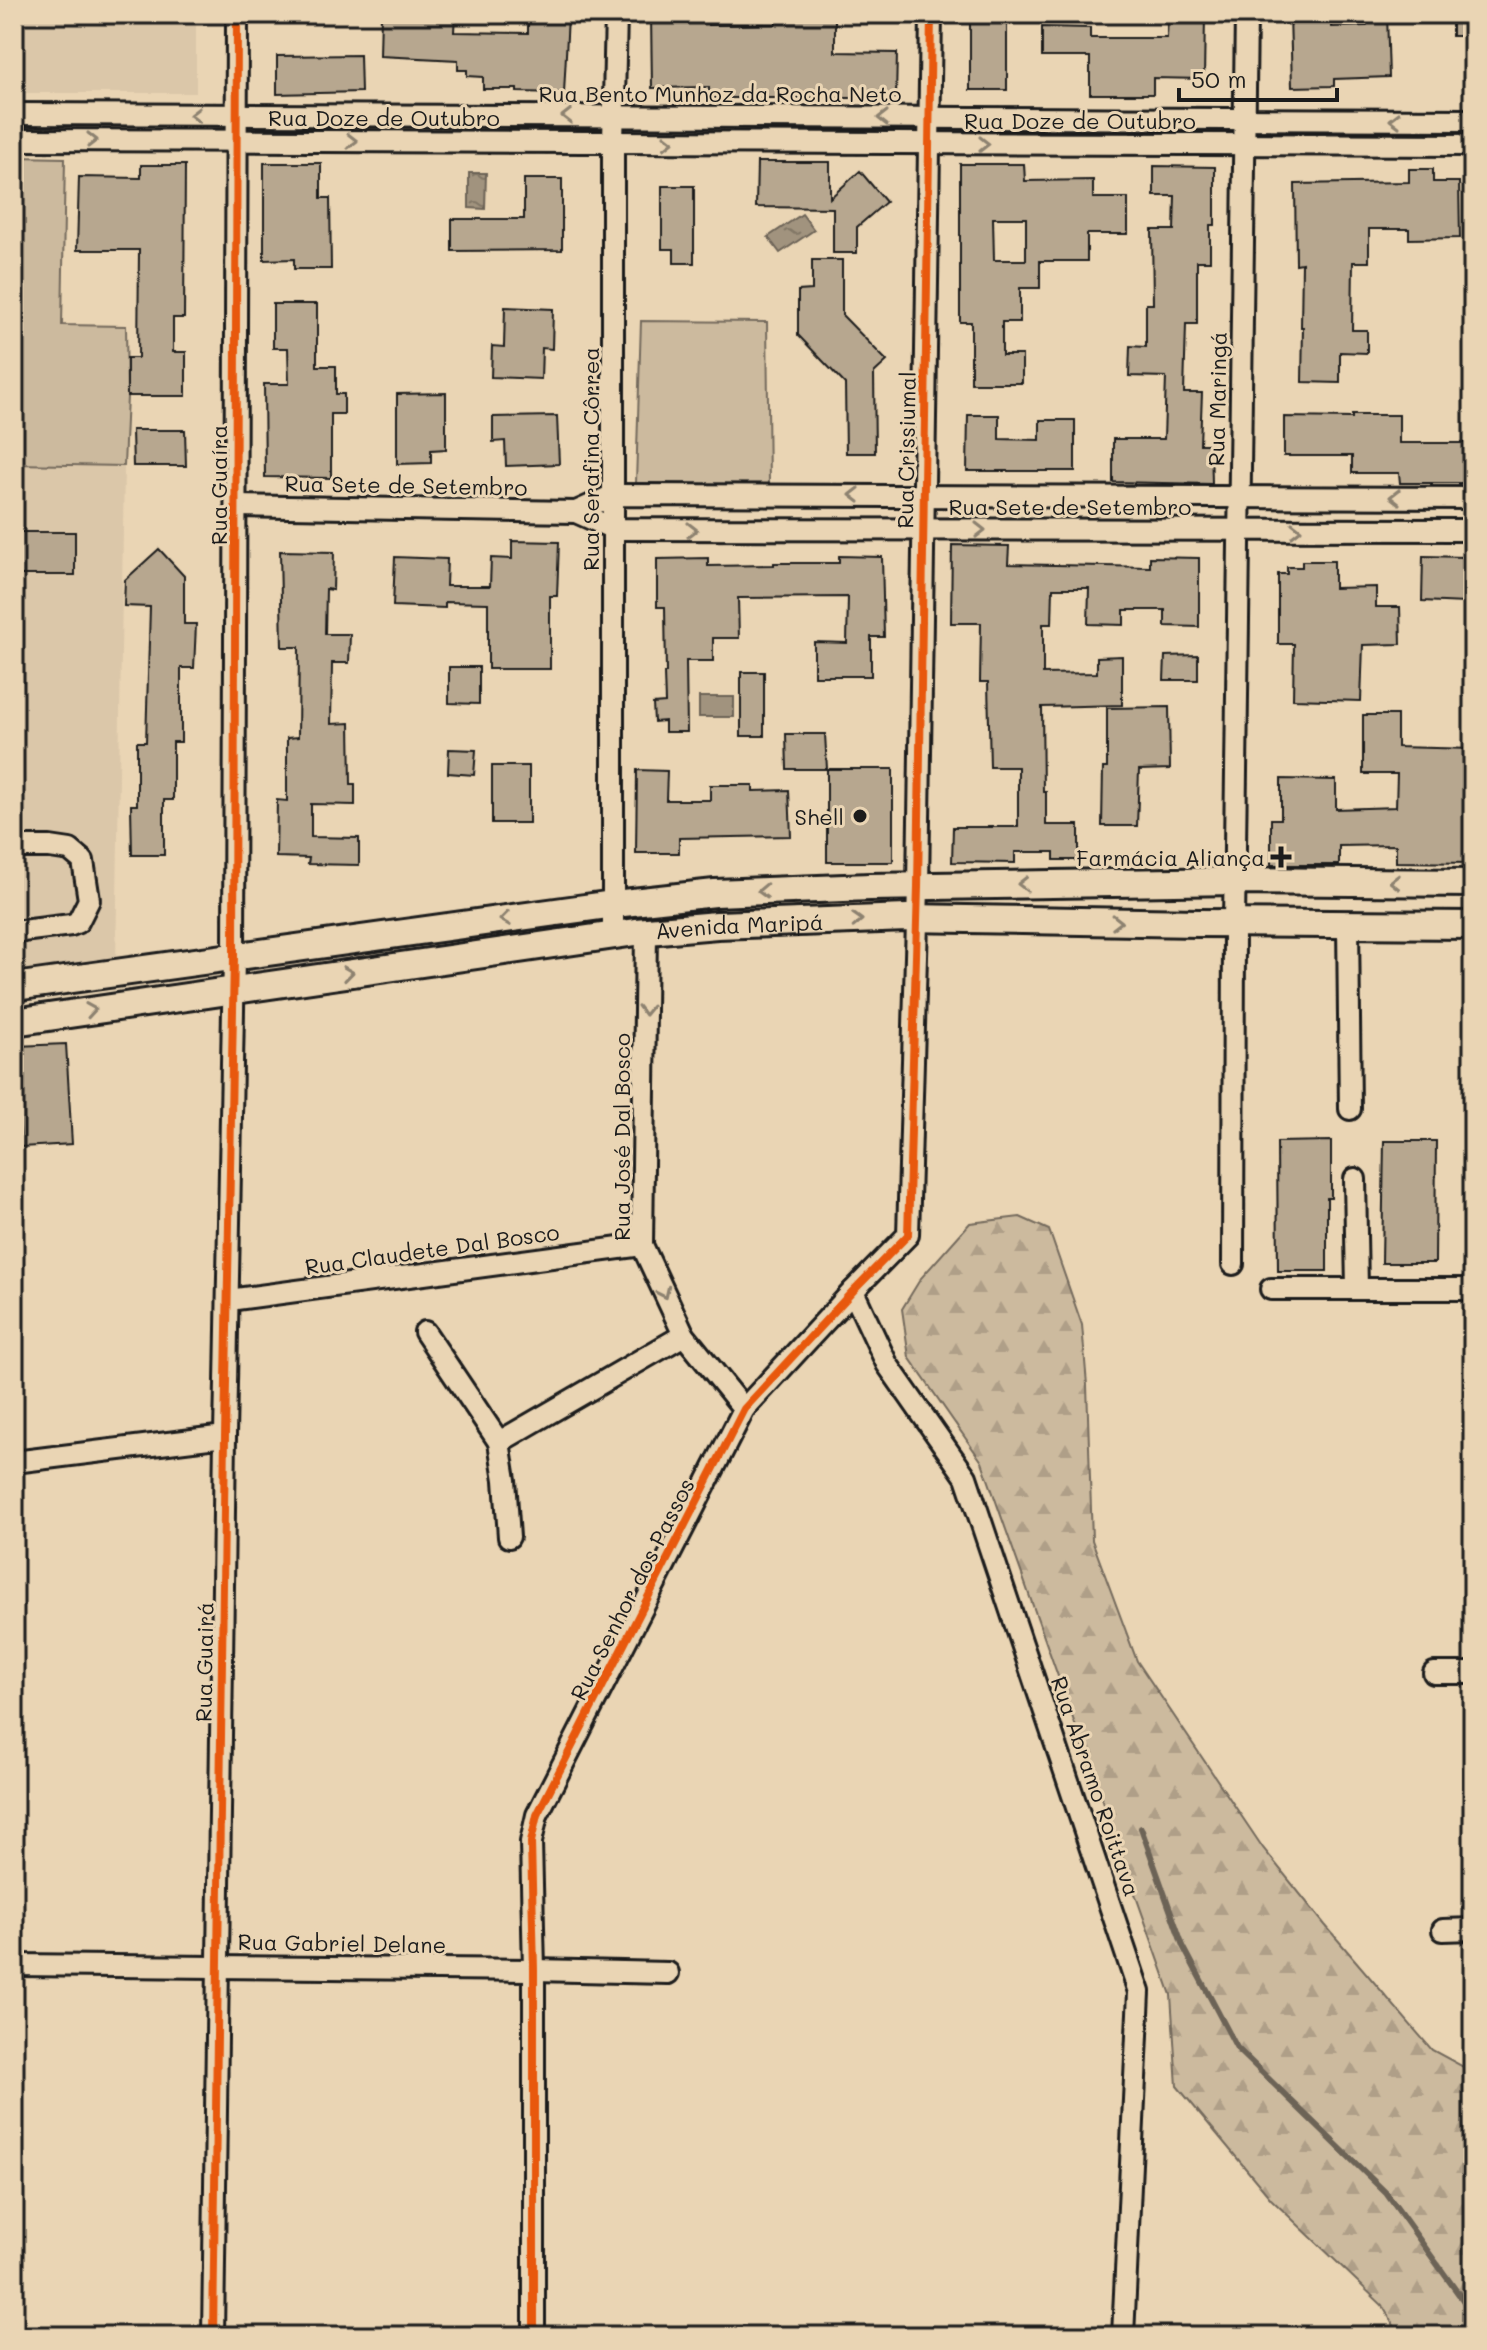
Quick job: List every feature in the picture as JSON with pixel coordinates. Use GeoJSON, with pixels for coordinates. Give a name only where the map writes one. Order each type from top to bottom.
{"type":"FeatureCollection","features":[{"type":"Feature","properties":{"kind":"main road","name":"Avenida Maripá"},"geometry":{"type":"LineString","coordinates":[[14,987],[614,904],[715,893],[1234,881],[1473,883]]}},
{"type":"Feature","properties":{"kind":"main road"},"geometry":{"type":"LineString","coordinates":[[1234,881],[1246,890],[1246,903],[1233,923],[1222,905],[1223,890],[1234,881]]}},
{"type":"Feature","properties":{"kind":"main road"},"geometry":{"type":"LineString","coordinates":[[891,887],[900,901],[901,910],[916,919],[933,909],[931,886]]}},
{"type":"Feature","properties":{"kind":"main road"},"geometry":{"type":"LineString","coordinates":[[646,901],[638,910],[639,921],[646,932]]}},
{"type":"Feature","properties":{"kind":"main road"},"geometry":{"type":"LineString","coordinates":[[587,908],[596,917],[597,927],[587,939]]}},
{"type":"Feature","properties":{"kind":"main road","name":"Avenida Maripá"},"geometry":{"type":"LineString","coordinates":[[14,1022],[613,935],[717,925],[916,919],[1473,925]]}},
{"type":"Feature","properties":{"kind":"street","name":"Rua Guaíra"},"geometry":{"type":"LineString","coordinates":[[234,989],[237,14]]}},
{"type":"Feature","properties":{"kind":"street","name":"Rua Serafina Côrrea"},"geometry":{"type":"LineString","coordinates":[[613,935],[613,116],[616,14]]}},
{"type":"Feature","properties":{"kind":"street","name":"Rua Crissiumal"},"geometry":{"type":"LineString","coordinates":[[931,14],[923,530],[931,886]]}},
{"type":"Feature","properties":{"kind":"street","name":"Rua Maringá"},"geometry":{"type":"LineString","coordinates":[[1234,881],[1246,14]]}},
{"type":"Feature","properties":{"kind":"street","name":"Rua Bento Munhoz da Rocha Neto"},"geometry":{"type":"LineString","coordinates":[[14,114],[1473,120]]}},
{"type":"Feature","properties":{"kind":"street","name":"Rua Doze de Outubro"},"geometry":{"type":"LineString","coordinates":[[14,140],[1473,145]]}},
{"type":"Feature","properties":{"kind":"street","name":"Rua Sete de Setembro"},"geometry":{"type":"LineString","coordinates":[[576,512],[614,495],[1473,498]]}},
{"type":"Feature","properties":{"kind":"street","name":"Rua Sete de Setembro"},"geometry":{"type":"LineString","coordinates":[[236,506],[576,512],[614,529],[1473,530]]}},
{"type":"Feature","properties":{"kind":"street"},"geometry":{"type":"LineString","coordinates":[[14,847],[70,850],[83,861],[89,900],[78,922],[71,925],[14,932]]}},
{"type":"Feature","properties":{"kind":"street","name":"Rua Senhor dos Passos"},"geometry":{"type":"LineString","coordinates":[[534,2336],[531,1842],[537,1815],[744,1409],[908,1235],[916,919]]}},
{"type":"Feature","properties":{"kind":"street"},"geometry":{"type":"LineString","coordinates":[[1233,923],[1233,1264]]}},
{"type":"Feature","properties":{"kind":"street"},"geometry":{"type":"LineString","coordinates":[[1348,924],[1350,1109]]}},
{"type":"Feature","properties":{"kind":"street","name":"Rua José Dal Bosco"},"geometry":{"type":"LineString","coordinates":[[646,932],[642,1245],[684,1335],[744,1409]]}},
{"type":"Feature","properties":{"kind":"street","name":"Rua Guairá"},"geometry":{"type":"LineString","coordinates":[[213,2336],[234,989]]}},
{"type":"Feature","properties":{"kind":"street"},"geometry":{"type":"LineString","coordinates":[[1355,1179],[1357,1289]]}},
{"type":"Feature","properties":{"kind":"street","name":"Rua Claudete Dal Bosco"},"geometry":{"type":"LineString","coordinates":[[229,1300],[642,1245]]}},
{"type":"Feature","properties":{"kind":"street"},"geometry":{"type":"LineString","coordinates":[[1271,1289],[1470,1289]]}},
{"type":"Feature","properties":{"kind":"street","name":"Rua Abramo Roittava"},"geometry":{"type":"LineString","coordinates":[[853,1291],[887,1364],[966,1477],[1139,1992],[1123,2336]]}},
{"type":"Feature","properties":{"kind":"street"},"geometry":{"type":"LineString","coordinates":[[425,1332],[499,1442],[509,1537]]}},
{"type":"Feature","properties":{"kind":"street"},"geometry":{"type":"LineString","coordinates":[[499,1442],[684,1335]]}},
{"type":"Feature","properties":{"kind":"street"},"geometry":{"type":"LineString","coordinates":[[14,1462],[225,1436]]}},
{"type":"Feature","properties":{"kind":"street"},"geometry":{"type":"LineString","coordinates":[[1434,1673],[1473,1673]]}},
{"type":"Feature","properties":{"kind":"street"},"geometry":{"type":"LineString","coordinates":[[1443,1930],[1473,1929]]}},
{"type":"Feature","properties":{"kind":"street","name":"Rua Gabriel Delane"},"geometry":{"type":"LineString","coordinates":[[14,1965],[668,1973]]}},
{"type":"Feature","properties":{"kind":"shaded area"},"geometry":{"type":"Polygon","coordinates":[[[14,14],[196,14],[196,93],[14,93],[14,14]]]}},
{"type":"Feature","properties":{"kind":"shaded area"},"geometry":{"type":"Polygon","coordinates":[[[14,464],[124,466],[116,963],[14,976],[14,464]]]}},
{"type":"Feature","properties":{"kind":"green space"},"geometry":{"type":"Polygon","coordinates":[[[14,157],[65,158],[62,325],[126,326],[124,466],[14,464],[14,157]]]}},
{"type":"Feature","properties":{"kind":"green space"},"geometry":{"type":"Polygon","coordinates":[[[641,321],[767,322],[769,485],[636,483],[641,321]]]}},
{"type":"Feature","properties":{"kind":"green space"},"geometry":{"type":"Polygon","coordinates":[[[1020,1217],[1049,1230],[1082,1325],[1092,1540],[1137,1661],[1263,1848],[1325,1925],[1432,2050],[1473,2072],[1473,2336],[1400,2336],[1382,2305],[1271,2199],[1177,2086],[1171,1995],[982,1462],[909,1357],[902,1309],[921,1278],[970,1223],[1020,1217]]]}},
{"type":"Feature","properties":{"kind":"water"},"geometry":{"type":"Polygon","coordinates":[[[469,173],[486,173],[485,209],[469,208],[469,173]]]}},
{"type":"Feature","properties":{"kind":"water"},"geometry":{"type":"Polygon","coordinates":[[[802,214],[814,230],[780,253],[768,237],[802,214]]]}},
{"type":"Feature","properties":{"kind":"water"},"geometry":{"type":"Polygon","coordinates":[[[699,697],[734,697],[734,717],[699,717],[699,697]]]}},
{"type":"Feature","properties":{"kind":"building"},"geometry":{"type":"Polygon","coordinates":[[[381,14],[455,14],[454,32],[528,33],[528,15],[568,16],[564,93],[483,89],[483,77],[467,76],[467,70],[458,70],[458,60],[380,56],[381,14]]]}},
{"type":"Feature","properties":{"kind":"building"},"geometry":{"type":"Polygon","coordinates":[[[651,14],[708,14],[708,25],[776,24],[776,14],[835,14],[835,52],[897,53],[896,98],[709,98],[709,87],[652,88],[651,14]]]}},
{"type":"Feature","properties":{"kind":"building"},"geometry":{"type":"Polygon","coordinates":[[[970,14],[1007,14],[1007,90],[970,90],[970,14]]]}},
{"type":"Feature","properties":{"kind":"building"},"geometry":{"type":"Polygon","coordinates":[[[1168,14],[1205,14],[1204,79],[1153,78],[1153,94],[1090,94],[1090,57],[1042,57],[1042,27],[1090,28],[1090,38],[1167,38],[1168,14]]]}},
{"type":"Feature","properties":{"kind":"building"},"geometry":{"type":"Polygon","coordinates":[[[1290,14],[1331,14],[1331,27],[1367,26],[1366,14],[1387,14],[1389,77],[1334,79],[1334,86],[1292,87],[1290,14]]]}},
{"type":"Feature","properties":{"kind":"building"},"geometry":{"type":"Polygon","coordinates":[[[1452,14],[1473,14],[1473,36],[1452,36],[1452,14]]]}},
{"type":"Feature","properties":{"kind":"building"},"geometry":{"type":"Polygon","coordinates":[[[360,55],[361,92],[277,94],[277,56],[360,55]]]}},
{"type":"Feature","properties":{"kind":"building"},"geometry":{"type":"Polygon","coordinates":[[[757,162],[830,162],[830,198],[860,171],[886,202],[857,227],[857,253],[833,253],[833,208],[756,207],[757,162]]]}},
{"type":"Feature","properties":{"kind":"building"},"geometry":{"type":"Polygon","coordinates":[[[264,163],[321,163],[321,198],[330,198],[331,269],[294,269],[294,259],[264,260],[264,163]]]}},
{"type":"Feature","properties":{"kind":"building"},"geometry":{"type":"Polygon","coordinates":[[[960,164],[1024,164],[1025,181],[1093,180],[1093,198],[1128,198],[1128,234],[1087,234],[1087,261],[1040,261],[1040,288],[1020,288],[1020,322],[1002,322],[1002,355],[1022,355],[1022,383],[971,383],[971,322],[960,322],[960,164]],[[993,218],[994,260],[1026,260],[1026,218],[993,218]]]}},
{"type":"Feature","properties":{"kind":"building"},"geometry":{"type":"Polygon","coordinates":[[[141,165],[185,165],[184,318],[173,318],[173,352],[186,352],[186,396],[127,396],[127,358],[138,358],[139,250],[77,250],[79,177],[141,178],[141,165]]]}},
{"type":"Feature","properties":{"kind":"building"},"geometry":{"type":"Polygon","coordinates":[[[1154,166],[1215,167],[1215,225],[1210,225],[1210,261],[1197,261],[1197,324],[1186,324],[1184,393],[1202,393],[1200,444],[1211,444],[1212,484],[1113,482],[1113,439],[1164,439],[1166,377],[1129,376],[1130,346],[1146,347],[1146,304],[1153,304],[1152,230],[1174,230],[1175,196],[1154,196],[1154,166]]]}},
{"type":"Feature","properties":{"kind":"building"},"geometry":{"type":"Polygon","coordinates":[[[1409,169],[1433,169],[1433,182],[1459,182],[1460,238],[1409,239],[1409,229],[1369,229],[1369,262],[1353,262],[1352,330],[1367,330],[1367,353],[1340,352],[1340,383],[1302,382],[1302,263],[1296,264],[1295,184],[1409,182],[1409,169]]]}},
{"type":"Feature","properties":{"kind":"building"},"geometry":{"type":"Polygon","coordinates":[[[524,179],[562,179],[562,250],[452,251],[452,219],[524,219],[524,179]]]}},
{"type":"Feature","properties":{"kind":"building"},"geometry":{"type":"Polygon","coordinates":[[[662,186],[694,186],[694,263],[674,263],[674,249],[662,249],[662,186]]]}},
{"type":"Feature","properties":{"kind":"building"},"geometry":{"type":"Polygon","coordinates":[[[812,260],[842,260],[842,315],[887,361],[874,373],[875,453],[846,453],[845,384],[798,335],[798,291],[812,290],[812,260]]]}},
{"type":"Feature","properties":{"kind":"building"},"geometry":{"type":"Polygon","coordinates":[[[273,304],[317,304],[317,366],[336,366],[336,394],[344,394],[344,414],[331,414],[331,478],[265,477],[264,384],[289,384],[288,348],[273,348],[273,304]]]}},
{"type":"Feature","properties":{"kind":"building"},"geometry":{"type":"Polygon","coordinates":[[[505,307],[553,309],[552,349],[542,348],[541,379],[491,377],[492,346],[504,347],[505,307]]]}},
{"type":"Feature","properties":{"kind":"building"},"geometry":{"type":"Polygon","coordinates":[[[446,393],[446,449],[431,450],[431,463],[397,464],[397,394],[446,393]]]}},
{"type":"Feature","properties":{"kind":"building"},"geometry":{"type":"Polygon","coordinates":[[[968,415],[999,415],[999,439],[1040,440],[1040,420],[1075,420],[1075,471],[967,471],[968,415]]]}},
{"type":"Feature","properties":{"kind":"building"},"geometry":{"type":"Polygon","coordinates":[[[1352,415],[1399,415],[1399,443],[1470,443],[1470,483],[1400,483],[1399,473],[1352,473],[1352,456],[1284,456],[1284,417],[1352,418],[1352,415]]]}},
{"type":"Feature","properties":{"kind":"building"},"geometry":{"type":"Polygon","coordinates":[[[557,416],[559,464],[506,466],[505,441],[493,442],[493,417],[557,416]]]}},
{"type":"Feature","properties":{"kind":"building"},"geometry":{"type":"Polygon","coordinates":[[[132,430],[185,430],[186,466],[133,466],[132,430]]]}},
{"type":"Feature","properties":{"kind":"building"},"geometry":{"type":"Polygon","coordinates":[[[14,532],[75,532],[75,575],[14,575],[14,532]]]}},
{"type":"Feature","properties":{"kind":"building"},"geometry":{"type":"Polygon","coordinates":[[[512,541],[559,542],[557,596],[550,596],[550,669],[488,669],[488,603],[445,602],[445,608],[393,606],[395,557],[447,559],[446,586],[490,586],[491,558],[512,559],[512,541]]]}},
{"type":"Feature","properties":{"kind":"building"},"geometry":{"type":"Polygon","coordinates":[[[952,545],[1009,546],[1008,564],[1150,567],[1150,557],[1199,558],[1199,627],[1165,626],[1165,610],[1124,610],[1124,625],[1088,624],[1089,588],[1053,588],[1052,624],[1043,624],[1043,674],[1097,673],[1097,657],[1122,656],[1122,705],[1042,707],[1046,825],[1079,825],[1079,860],[1054,860],[1054,852],[1015,852],[1015,863],[952,862],[953,827],[1018,827],[1018,767],[990,767],[988,682],[980,682],[981,623],[951,623],[952,545]]]}},
{"type":"Feature","properties":{"kind":"building"},"geometry":{"type":"Polygon","coordinates":[[[159,549],[184,576],[184,624],[196,624],[194,668],[181,668],[181,742],[173,742],[173,800],[164,800],[164,855],[132,855],[131,805],[137,805],[137,742],[146,742],[150,607],[124,606],[125,580],[159,549]]]}},
{"type":"Feature","properties":{"kind":"building"},"geometry":{"type":"Polygon","coordinates":[[[280,551],[334,552],[333,590],[326,589],[325,634],[350,634],[349,663],[332,663],[331,724],[350,723],[351,784],[355,784],[355,805],[311,804],[311,837],[359,838],[359,865],[308,864],[309,858],[276,857],[277,800],[287,801],[287,738],[298,737],[299,647],[282,647],[280,551]]]}},
{"type":"Feature","properties":{"kind":"building"},"geometry":{"type":"Polygon","coordinates":[[[839,556],[882,557],[884,637],[871,637],[871,676],[814,676],[814,642],[847,643],[848,597],[738,598],[739,638],[713,638],[713,661],[686,661],[687,732],[665,732],[665,721],[654,722],[653,704],[665,703],[666,673],[665,607],[657,607],[657,559],[708,558],[708,566],[774,565],[839,563],[839,556]]]}},
{"type":"Feature","properties":{"kind":"building"},"geometry":{"type":"Polygon","coordinates":[[[1423,556],[1466,557],[1465,603],[1422,601],[1423,556]]]}},
{"type":"Feature","properties":{"kind":"building"},"geometry":{"type":"Polygon","coordinates":[[[1302,561],[1334,561],[1334,588],[1376,587],[1376,607],[1400,607],[1401,644],[1363,645],[1361,701],[1293,699],[1294,644],[1278,644],[1278,574],[1287,574],[1287,567],[1302,567],[1302,561]]]}},
{"type":"Feature","properties":{"kind":"building"},"geometry":{"type":"Polygon","coordinates":[[[1198,655],[1198,680],[1164,680],[1165,656],[1198,655]]]}},
{"type":"Feature","properties":{"kind":"building"},"geometry":{"type":"Polygon","coordinates":[[[449,667],[479,667],[479,704],[449,703],[449,667]]]}},
{"type":"Feature","properties":{"kind":"building"},"geometry":{"type":"Polygon","coordinates":[[[741,672],[764,672],[764,736],[741,736],[741,672]]]}},
{"type":"Feature","properties":{"kind":"building"},"geometry":{"type":"Polygon","coordinates":[[[1169,707],[1170,769],[1139,770],[1137,826],[1102,826],[1103,768],[1107,768],[1107,708],[1169,707]]]}},
{"type":"Feature","properties":{"kind":"building"},"geometry":{"type":"Polygon","coordinates":[[[1363,715],[1397,715],[1397,747],[1473,749],[1473,863],[1396,862],[1396,845],[1339,846],[1339,865],[1271,865],[1271,819],[1281,819],[1281,779],[1336,780],[1336,809],[1396,807],[1397,774],[1363,774],[1363,715]]]}},
{"type":"Feature","properties":{"kind":"building"},"geometry":{"type":"Polygon","coordinates":[[[786,734],[825,734],[827,769],[787,769],[786,734]]]}},
{"type":"Feature","properties":{"kind":"building"},"geometry":{"type":"Polygon","coordinates":[[[449,749],[476,750],[474,775],[448,773],[449,749]]]}},
{"type":"Feature","properties":{"kind":"building"},"geometry":{"type":"Polygon","coordinates":[[[492,766],[529,766],[529,823],[492,823],[492,766]]]}},
{"type":"Feature","properties":{"kind":"building","name":"Shell"},"geometry":{"type":"Polygon","coordinates":[[[827,769],[893,769],[893,862],[827,862],[827,769]]]}},
{"type":"Feature","properties":{"kind":"building"},"geometry":{"type":"Polygon","coordinates":[[[637,770],[667,771],[666,800],[710,800],[710,785],[753,785],[753,791],[789,790],[791,836],[679,838],[679,853],[636,853],[637,770]]]}},
{"type":"Feature","properties":{"kind":"building"},"geometry":{"type":"Polygon","coordinates":[[[66,1044],[72,1144],[21,1147],[16,1046],[66,1044]]]}},
{"type":"Feature","properties":{"kind":"building"},"geometry":{"type":"Polygon","coordinates":[[[1331,1141],[1327,1271],[1278,1271],[1277,1142],[1331,1141]]]}},
{"type":"Feature","properties":{"kind":"building"},"geometry":{"type":"Polygon","coordinates":[[[1384,1141],[1436,1141],[1435,1263],[1382,1263],[1384,1141]]]}},
{"type":"Feature","properties":{"kind":"waterway"},"geometry":{"type":"LineString","coordinates":[[1141,1828],[1183,1946],[1237,2048],[1386,2193],[1473,2314]]}},
{"type":"Feature","properties":{"kind":"cycle path"},"geometry":{"type":"LineString","coordinates":[[213,2336],[234,957],[237,14]]}},
{"type":"Feature","properties":{"kind":"cycle path"},"geometry":{"type":"LineString","coordinates":[[534,2336],[531,1842],[537,1815],[744,1409],[908,1235],[918,887],[931,14]]}},
{"type":"Feature","properties":{"kind":"place","name":"Shell"},"geometry":{"type":"Point","coordinates":[860,816]}},
{"type":"Feature","properties":{"kind":"place","name":"Farmácia Aliança"},"geometry":{"type":"Point","coordinates":[1281,857]}}]}
